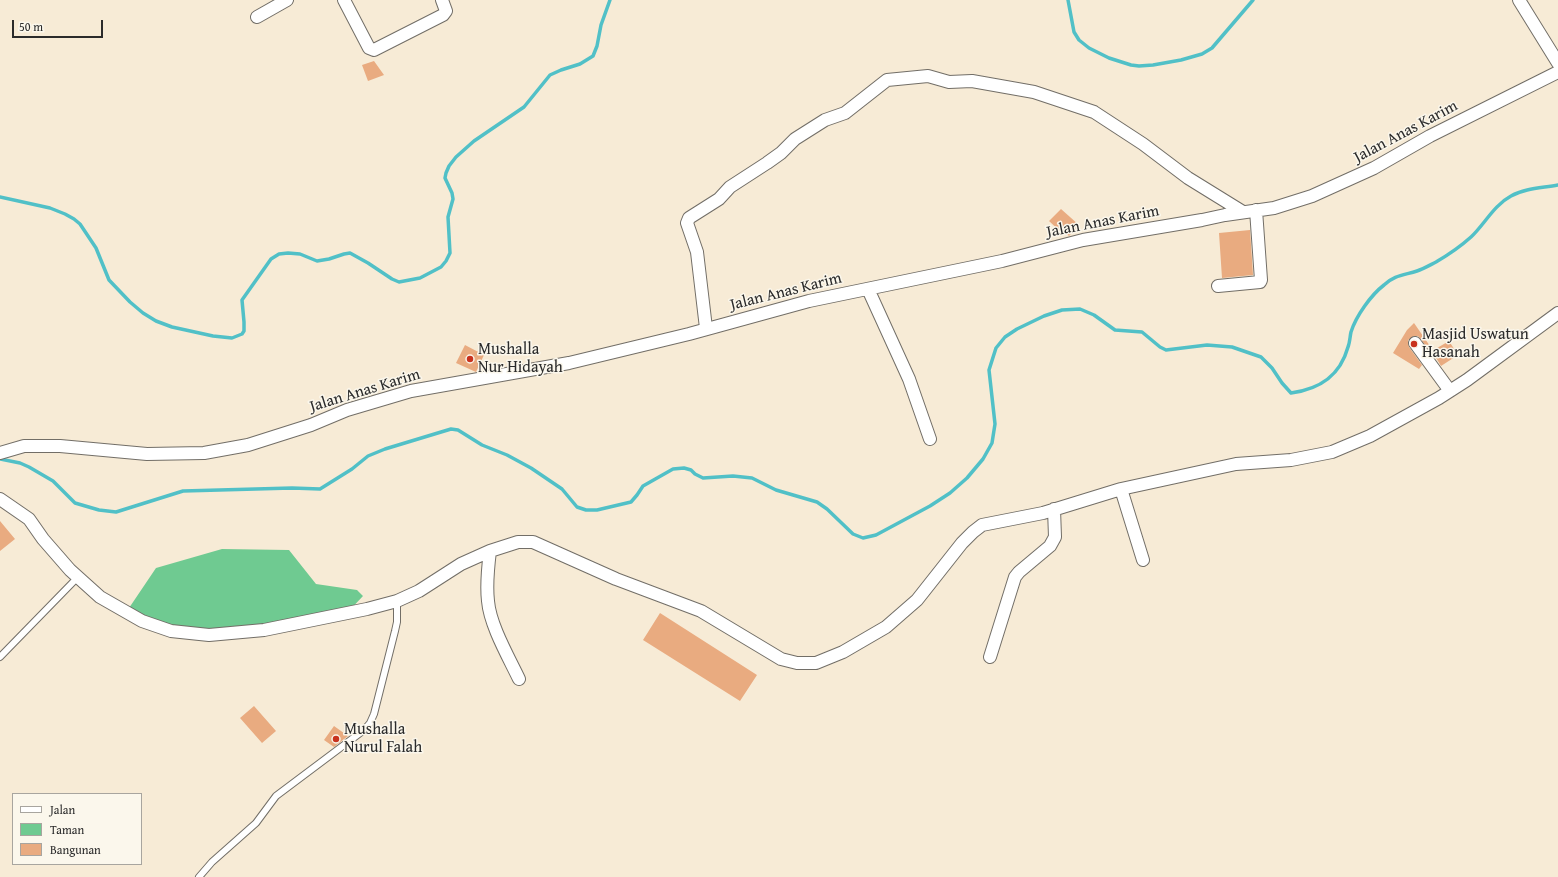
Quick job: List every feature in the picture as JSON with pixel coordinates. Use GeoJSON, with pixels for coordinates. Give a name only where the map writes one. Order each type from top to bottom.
{"type":"FeatureCollection","features":[{"type":"Feature","properties":{"kind":"street"},"geometry":{"type":"LineString","coordinates":[[258,17],[287,0]]}},
{"type":"Feature","properties":{"kind":"street"},"geometry":{"type":"LineString","coordinates":[[344,0],[368,48],[374,50],[443,15],[446,8],[442,0]]}},
{"type":"Feature","properties":{"kind":"street"},"geometry":{"type":"LineString","coordinates":[[1519,0],[1558,63]]}},
{"type":"Feature","properties":{"kind":"street","name":"Jalan Anas Karim"},"geometry":{"type":"LineString","coordinates":[[0,453],[24,446],[60,446],[147,454],[204,453],[233,448],[248,445],[311,425],[347,410],[411,391],[569,363],[682,336],[706,328],[809,301],[1002,261],[1083,240],[1274,208],[1312,196],[1374,168],[1430,136],[1558,72]]}},
{"type":"Feature","properties":{"kind":"street"},"geometry":{"type":"LineString","coordinates":[[706,328],[697,252],[687,223],[689,218],[719,199],[730,188],[781,153],[795,139],[825,120],[845,113],[884,82],[892,79],[928,76],[949,82],[972,80],[1034,92],[1086,108],[1143,144],[1188,178],[1243,212]]}},
{"type":"Feature","properties":{"kind":"street"},"geometry":{"type":"LineString","coordinates":[[1218,286],[1260,282],[1261,280],[1256,210]]}},
{"type":"Feature","properties":{"kind":"street"},"geometry":{"type":"LineString","coordinates":[[868,289],[911,383],[930,439]]}},
{"type":"Feature","properties":{"kind":"street"},"geometry":{"type":"LineString","coordinates":[[0,500],[29,519],[43,539],[78,577],[100,597],[142,621],[171,631],[209,635],[264,630],[367,609],[397,601],[419,591],[461,564],[490,551],[518,542],[533,542],[616,579],[701,611],[781,659],[797,663],[816,663],[843,652],[886,627],[917,600],[962,543],[982,525],[1054,510],[1121,489],[1236,464],[1291,460],[1332,452],[1370,436],[1450,391],[1558,313]]}},
{"type":"Feature","properties":{"kind":"street"},"geometry":{"type":"LineString","coordinates":[[1416,343],[1450,391]]}},
{"type":"Feature","properties":{"kind":"street"},"geometry":{"type":"LineString","coordinates":[[1121,489],[1143,560]]}},
{"type":"Feature","properties":{"kind":"street"},"geometry":{"type":"LineString","coordinates":[[990,657],[1015,577],[1054,541],[1054,510]]}},
{"type":"Feature","properties":{"kind":"street"},"geometry":{"type":"LineString","coordinates":[[490,551],[488,602],[497,633],[519,679]]}},
{"type":"Feature","properties":{"kind":"lane"},"geometry":{"type":"LineString","coordinates":[[0,656],[78,577]]}},
{"type":"Feature","properties":{"kind":"lane"},"geometry":{"type":"LineString","coordinates":[[199,877],[212,862],[256,823],[276,796],[364,730],[370,723],[374,714],[397,622],[397,601]]}},
{"type":"Feature","properties":{"kind":"green space"},"geometry":{"type":"Polygon","coordinates":[[[222,549],[289,550],[316,584],[357,590],[363,596],[346,614],[225,637],[172,632],[127,611],[156,568],[222,549]]]}},
{"type":"Feature","properties":{"kind":"building"},"geometry":{"type":"Polygon","coordinates":[[[374,61],[384,75],[368,81],[362,65],[374,61]]]}},
{"type":"Feature","properties":{"kind":"building"},"geometry":{"type":"Polygon","coordinates":[[[1061,209],[1079,225],[1069,236],[1065,232],[1063,234],[1049,221],[1061,209]]]}},
{"type":"Feature","properties":{"kind":"building"},"geometry":{"type":"Polygon","coordinates":[[[1250,230],[1253,275],[1222,278],[1219,233],[1250,230]]]}},
{"type":"Feature","properties":{"kind":"building","name":"Masjid Uswatun Hasanah"},"geometry":{"type":"Polygon","coordinates":[[[1414,323],[1432,349],[1430,351],[1418,336],[1414,336],[1408,340],[1409,347],[1422,365],[1419,369],[1393,353],[1407,330],[1414,323]]]}},
{"type":"Feature","properties":{"kind":"building"},"geometry":{"type":"Polygon","coordinates":[[[1449,341],[1458,355],[1441,366],[1432,351],[1449,341]]]}},
{"type":"Feature","properties":{"kind":"building","name":"Mushalla Nur Hidayah"},"geometry":{"type":"Polygon","coordinates":[[[465,345],[484,355],[476,372],[456,363],[465,345]]]}},
{"type":"Feature","properties":{"kind":"building"},"geometry":{"type":"Polygon","coordinates":[[[0,521],[15,539],[0,551],[0,521]]]}},
{"type":"Feature","properties":{"kind":"building"},"geometry":{"type":"Polygon","coordinates":[[[660,613],[757,675],[740,701],[643,640],[660,613]]]}},
{"type":"Feature","properties":{"kind":"building"},"geometry":{"type":"Polygon","coordinates":[[[254,706],[276,731],[262,743],[240,718],[254,706]]]}},
{"type":"Feature","properties":{"kind":"building","name":"Mushalla Nurul Falah"},"geometry":{"type":"Polygon","coordinates":[[[334,726],[348,736],[334,747],[324,740],[334,726]]]}},
{"type":"Feature","properties":{"kind":"waterway"},"geometry":{"type":"LineString","coordinates":[[0,197],[50,208],[74,219],[80,224],[96,248],[109,280],[143,313],[156,321],[172,327],[213,336],[232,338],[242,334],[244,331],[242,300],[271,259],[279,254],[300,254],[317,261],[350,253],[399,282],[420,278],[441,267],[450,253],[448,217],[453,199],[452,193],[445,178],[449,166],[456,157],[474,141],[524,107],[550,75],[580,64],[593,56],[597,46],[601,25],[610,0]]}},
{"type":"Feature","properties":{"kind":"waterway"},"geometry":{"type":"LineString","coordinates":[[1068,0],[1074,32],[1079,40],[1089,48],[1109,58],[1139,66],[1181,60],[1202,54],[1212,48],[1253,0]]}},
{"type":"Feature","properties":{"kind":"waterway"},"geometry":{"type":"LineString","coordinates":[[0,459],[20,463],[53,481],[75,503],[99,510],[116,512],[183,491],[292,488],[320,489],[352,469],[368,456],[385,449],[451,429],[458,430],[482,445],[507,455],[531,468],[562,489],[577,507],[586,510],[597,510],[631,502],[643,486],[673,469],[684,468],[691,470],[703,478],[733,476],[752,478],[776,490],[817,502],[827,509],[853,534],[863,538],[876,535],[930,506],[950,493],[967,478],[983,459],[992,443],[995,424],[989,370],[996,348],[1005,337],[1017,329],[1044,316],[1062,310],[1080,309],[1094,315],[1115,330],[1142,332],[1166,350],[1207,345],[1232,347],[1261,357],[1272,368],[1291,393],[1301,391],[1320,384],[1340,366],[1349,345],[1353,326],[1369,300],[1379,289],[1396,277],[1417,271],[1436,262],[1463,244],[1476,232],[1499,205],[1516,193],[1558,185]]}},
{"type":"Feature","properties":{"kind":"place","name":"Masjid Uswatun Hasanah"},"geometry":{"type":"Point","coordinates":[1414,344]}},
{"type":"Feature","properties":{"kind":"place","name":"Mushalla Nur Hidayah"},"geometry":{"type":"Point","coordinates":[470,359]}},
{"type":"Feature","properties":{"kind":"place","name":"Mushalla Nurul Falah"},"geometry":{"type":"Point","coordinates":[336,739]}}]}
